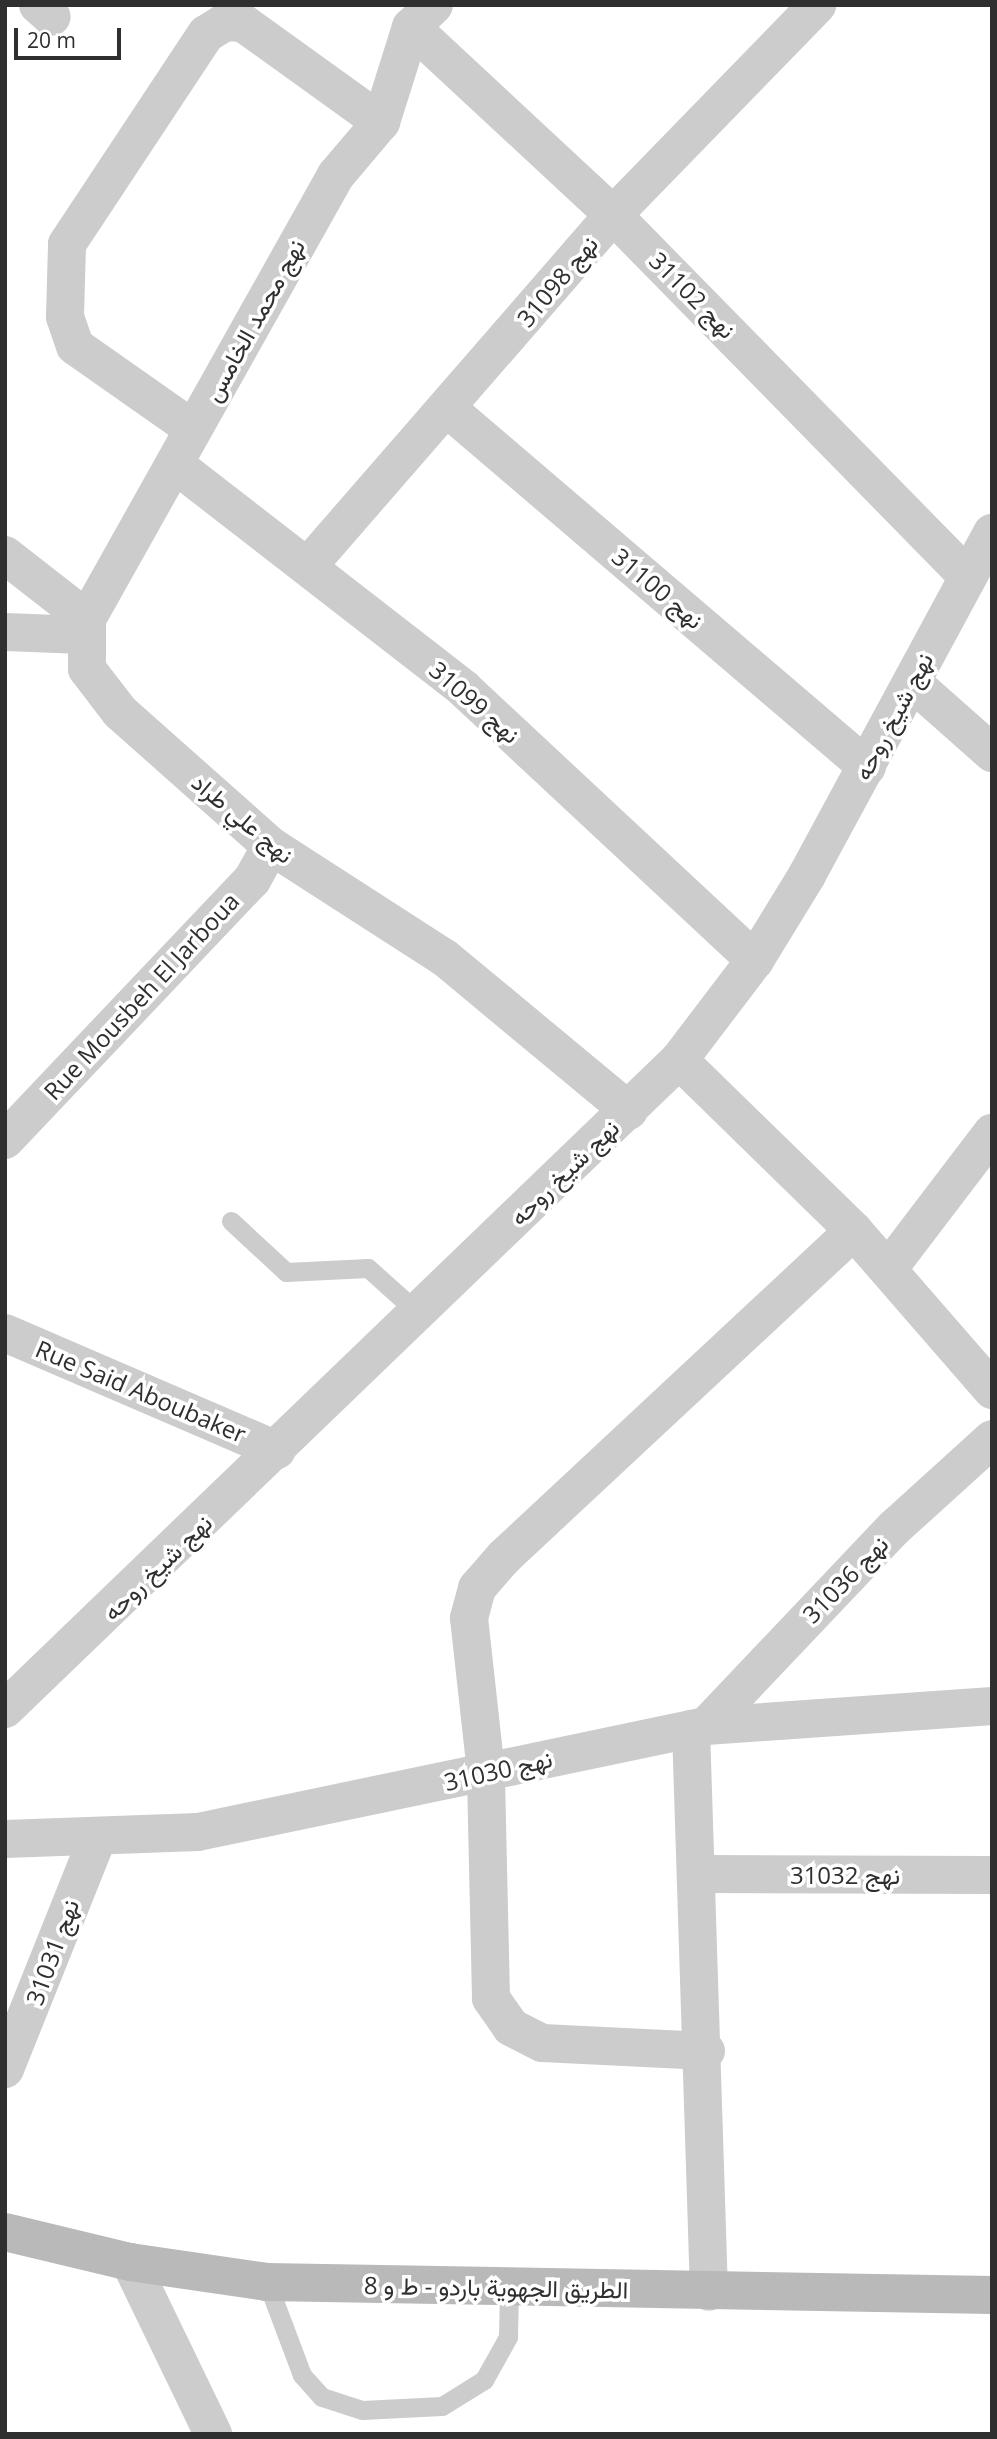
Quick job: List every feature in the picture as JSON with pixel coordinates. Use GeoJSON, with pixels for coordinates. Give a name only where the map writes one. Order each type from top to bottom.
{"type":"FeatureCollection","features":[{"type":"Feature","properties":{"kind":"main road","name":"الطريق الجهوية باردو - ط و 8"},"geometry":{"type":"LineString","coordinates":[[5,2232],[130,2262],[267,2282],[992,2295]]}},
{"type":"Feature","properties":{"kind":"street","name":"نهج 31098"},"geometry":{"type":"LineString","coordinates":[[308,566],[448,409],[612,215],[817,5]]}},
{"type":"Feature","properties":{"kind":"street","name":"نهج 31102"},"geometry":{"type":"LineString","coordinates":[[423,16],[612,215],[965,574]]}},
{"type":"Feature","properties":{"kind":"street"},"geometry":{"type":"LineString","coordinates":[[193,429],[75,346],[65,317],[66,244],[206,34],[225,22],[243,23],[381,122],[423,16]]}},
{"type":"Feature","properties":{"kind":"street","name":"نهج محمد الخامس"},"geometry":{"type":"LineString","coordinates":[[177,466],[193,429],[336,175],[381,122]]}},
{"type":"Feature","properties":{"kind":"street","name":"نهج 31100"},"geometry":{"type":"LineString","coordinates":[[448,409],[867,767]]}},
{"type":"Feature","properties":{"kind":"street"},"geometry":{"type":"LineString","coordinates":[[86,627],[177,466]]}},
{"type":"Feature","properties":{"kind":"street","name":"نهج 31099"},"geometry":{"type":"LineString","coordinates":[[177,466],[464,689],[755,960]]}},
{"type":"Feature","properties":{"kind":"street","name":"نهج شيخ روحه"},"geometry":{"type":"LineString","coordinates":[[5,1709],[679,1060],[755,960],[867,767],[913,683],[965,574],[992,533]]}},
{"type":"Feature","properties":{"kind":"street"},"geometry":{"type":"LineString","coordinates":[[5,555],[86,627]]}},
{"type":"Feature","properties":{"kind":"street"},"geometry":{"type":"LineString","coordinates":[[5,632],[86,627]]}},
{"type":"Feature","properties":{"kind":"street","name":"نهج علي طراد"},"geometry":{"type":"LineString","coordinates":[[86,627],[87,668],[120,712],[271,846],[446,958],[629,1111]]}},
{"type":"Feature","properties":{"kind":"street"},"geometry":{"type":"LineString","coordinates":[[913,683],[992,753]]}},
{"type":"Feature","properties":{"kind":"street","name":"Rue Mousbeh El Jarboua"},"geometry":{"type":"LineString","coordinates":[[5,1140],[251,880],[271,846]]}},
{"type":"Feature","properties":{"kind":"street"},"geometry":{"type":"LineString","coordinates":[[679,1060],[890,1268],[992,1390]]}},
{"type":"Feature","properties":{"kind":"street"},"geometry":{"type":"LineString","coordinates":[[890,1268],[992,1133]]}},
{"type":"Feature","properties":{"kind":"street"},"geometry":{"type":"LineString","coordinates":[[706,2051],[542,2043],[511,2027],[491,1998],[486,1772],[469,1650],[477,1588],[854,1231]]}},
{"type":"Feature","properties":{"kind":"street","name":"Rue Said Aboubaker"},"geometry":{"type":"LineString","coordinates":[[5,1333],[277,1450]]}},
{"type":"Feature","properties":{"kind":"street","name":"نهج 31036"},"geometry":{"type":"LineString","coordinates":[[699,1728],[894,1528],[992,1439]]}},
{"type":"Feature","properties":{"kind":"street","name":"نهج 31030"},"geometry":{"type":"LineString","coordinates":[[5,1839],[97,1839],[198,1832],[302,1815],[486,1772],[699,1728],[992,1706]]}},
{"type":"Feature","properties":{"kind":"street"},"geometry":{"type":"LineString","coordinates":[[699,1728],[698,1874],[706,2051],[709,2292]]}},
{"type":"Feature","properties":{"kind":"street","name":"نهج 31031"},"geometry":{"type":"LineString","coordinates":[[5,2070],[24,2029],[80,1875],[97,1839]]}},
{"type":"Feature","properties":{"kind":"street","name":"نهج 31032"},"geometry":{"type":"LineString","coordinates":[[698,1874],[992,1875]]}},
{"type":"Feature","properties":{"kind":"street"},"geometry":{"type":"LineString","coordinates":[[130,2262],[213,2434]]}},
{"type":"Feature","properties":{"kind":"lane"},"geometry":{"type":"LineString","coordinates":[[231,1222],[286,1272],[368,1268],[417,1312]]}},
{"type":"Feature","properties":{"kind":"lane"},"geometry":{"type":"LineString","coordinates":[[267,2282],[302,2375],[322,2397],[362,2410],[430,2408],[465,2396],[484,2380],[508,2337],[509,2288]]}}]}
